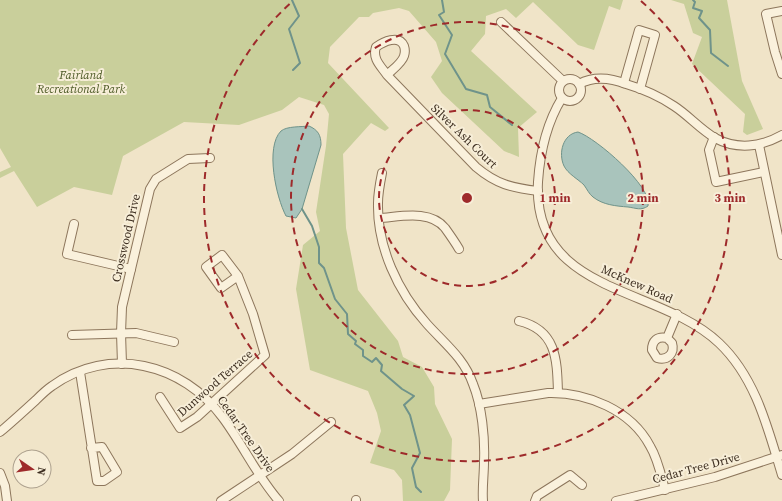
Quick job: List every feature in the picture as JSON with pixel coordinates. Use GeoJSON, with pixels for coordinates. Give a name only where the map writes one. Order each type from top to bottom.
{"type":"FeatureCollection","features":[{"type":"Feature","properties":{"kind":"street"},"geometry":{"type":"LineString","coordinates":[[782,11],[766,14],[782,74]]}},
{"type":"Feature","properties":{"kind":"street"},"geometry":{"type":"LineString","coordinates":[[500,22],[563,81]]}},
{"type":"Feature","properties":{"kind":"street"},"geometry":{"type":"LineString","coordinates":[[624,83],[639,30],[655,35],[640,89]]}},
{"type":"Feature","properties":{"kind":"street","name":"Silver Ash Court"},"geometry":{"type":"LineString","coordinates":[[387,75],[484,174],[505,185],[518,189],[538,191]]}},
{"type":"Feature","properties":{"kind":"street"},"geometry":{"type":"LineString","coordinates":[[570,79],[579,84],[580,89],[578,98],[571,101],[562,98],[559,89],[563,81],[570,79]]}},
{"type":"Feature","properties":{"kind":"street"},"geometry":{"type":"LineString","coordinates":[[579,84],[594,79],[603,79],[624,83],[640,89],[674,106],[714,137],[734,144],[745,146],[759,145],[769,142],[782,135]]}},
{"type":"Feature","properties":{"kind":"street","name":"McKnew Road"},"geometry":{"type":"LineString","coordinates":[[562,98],[553,113],[548,127],[539,166],[539,204],[547,233],[561,254],[571,264],[597,280],[677,314],[697,325],[708,333],[732,356],[752,387],[779,456],[782,475]]}},
{"type":"Feature","properties":{"kind":"street"},"geometry":{"type":"LineString","coordinates":[[714,137],[708,150],[716,182],[764,172]]}},
{"type":"Feature","properties":{"kind":"street"},"geometry":{"type":"LineString","coordinates":[[759,145],[782,255]]}},
{"type":"Feature","properties":{"kind":"street","name":"Crosswood Drive"},"geometry":{"type":"LineString","coordinates":[[122,364],[122,307],[152,183],[188,159],[210,158]]}},
{"type":"Feature","properties":{"kind":"street"},"geometry":{"type":"LineString","coordinates":[[382,173],[378,204],[379,218],[383,246],[395,276],[417,312],[459,358],[467,369],[474,384],[479,404],[485,451],[482,490],[483,501]]}},
{"type":"Feature","properties":{"kind":"street"},"geometry":{"type":"LineString","coordinates":[[379,218],[423,216],[432,219],[445,227],[459,249]]}},
{"type":"Feature","properties":{"kind":"street"},"geometry":{"type":"LineString","coordinates":[[74,224],[67,254],[131,269]]}},
{"type":"Feature","properties":{"kind":"street","name":"Dunwood Terrace"},"geometry":{"type":"LineString","coordinates":[[160,397],[180,428],[197,417],[265,355],[253,314],[238,276]]}},
{"type":"Feature","properties":{"kind":"street"},"geometry":{"type":"LineString","coordinates":[[667,338],[677,314]]}},
{"type":"Feature","properties":{"kind":"street"},"geometry":{"type":"LineString","coordinates":[[519,322],[529,324],[537,328],[549,341],[556,362],[558,393]]}},
{"type":"Feature","properties":{"kind":"street"},"geometry":{"type":"LineString","coordinates":[[72,335],[136,333],[174,342]]}},
{"type":"Feature","properties":{"kind":"street","name":"Cedar Tree Drive"},"geometry":{"type":"LineString","coordinates":[[0,432],[52,386],[80,372],[108,364],[145,366],[171,374],[186,382],[212,404],[279,501]]}},
{"type":"Feature","properties":{"kind":"street"},"geometry":{"type":"LineString","coordinates":[[80,372],[92,448]]}},
{"type":"Feature","properties":{"kind":"street"},"geometry":{"type":"LineString","coordinates":[[479,404],[548,393],[558,393],[589,399],[616,411],[627,418],[641,432],[651,447],[665,490]]}},
{"type":"Feature","properties":{"kind":"street"},"geometry":{"type":"LineString","coordinates":[[221,501],[261,476],[292,454],[331,422]]}},
{"type":"Feature","properties":{"kind":"street","name":"Cedar Tree Drive"},"geometry":{"type":"LineString","coordinates":[[616,501],[715,477],[779,456]]}},
{"type":"Feature","properties":{"kind":"street"},"geometry":{"type":"LineString","coordinates":[[0,473],[5,486],[7,501]]}},
{"type":"Feature","properties":{"kind":"street"},"geometry":{"type":"LineString","coordinates":[[535,501],[537,496],[570,475],[582,485]]}},
{"type":"Feature","properties":{"kind":"green space","name":"Fairland Recreational Park"},"geometry":{"type":"Polygon","coordinates":[[[0,0],[623,0],[620,10],[609,6],[594,50],[578,45],[533,2],[516,18],[506,9],[486,16],[485,34],[471,51],[537,112],[518,128],[519,157],[504,151],[442,93],[431,77],[442,61],[436,42],[409,11],[399,8],[373,13],[369,17],[359,17],[330,47],[328,63],[389,128],[385,131],[371,123],[343,154],[346,228],[358,290],[398,341],[403,357],[422,367],[434,387],[435,404],[452,439],[450,490],[444,501],[403,501],[402,480],[394,470],[370,463],[381,431],[377,413],[368,391],[310,370],[296,289],[303,245],[320,231],[316,212],[326,146],[329,114],[324,105],[299,97],[282,110],[239,125],[184,122],[123,156],[112,195],[74,187],[37,207],[14,171],[0,178],[0,172],[11,167],[0,148],[0,0]]]}},
{"type":"Feature","properties":{"kind":"green space"},"geometry":{"type":"Polygon","coordinates":[[[671,0],[727,0],[742,81],[763,129],[747,135],[743,132],[745,114],[692,64],[702,37],[693,33],[684,4],[671,0]]]}},
{"type":"Feature","properties":{"kind":"water"},"geometry":{"type":"Polygon","coordinates":[[[309,126],[315,129],[318,133],[321,145],[302,209],[296,218],[286,216],[282,208],[274,172],[274,148],[276,138],[284,129],[290,127],[309,126]]]}},
{"type":"Feature","properties":{"kind":"water"},"geometry":{"type":"Polygon","coordinates":[[[578,132],[597,143],[622,164],[642,187],[647,198],[648,206],[638,209],[614,206],[601,202],[592,196],[584,185],[568,172],[562,161],[563,145],[569,136],[578,132]]]}},
{"type":"Feature","properties":{"kind":"waterway"},"geometry":{"type":"LineString","coordinates":[[292,0],[299,16],[289,29],[300,63],[293,70]]}},
{"type":"Feature","properties":{"kind":"waterway"},"geometry":{"type":"LineString","coordinates":[[442,0],[444,12],[439,15],[452,35],[445,54],[466,89],[487,95],[490,107],[512,125]]}},
{"type":"Feature","properties":{"kind":"waterway"},"geometry":{"type":"LineString","coordinates":[[693,0],[695,2],[693,8],[702,11],[699,18],[710,30],[711,53],[728,66]]}},
{"type":"Feature","properties":{"kind":"waterway"},"geometry":{"type":"LineString","coordinates":[[302,209],[312,226],[319,247],[319,263],[324,268],[335,299],[347,314],[348,334],[356,341],[355,344],[363,350],[363,356],[372,362],[376,358],[382,365],[381,371],[402,389],[414,396],[404,405],[410,415],[420,453],[412,468],[416,487],[421,492]]}}]}
